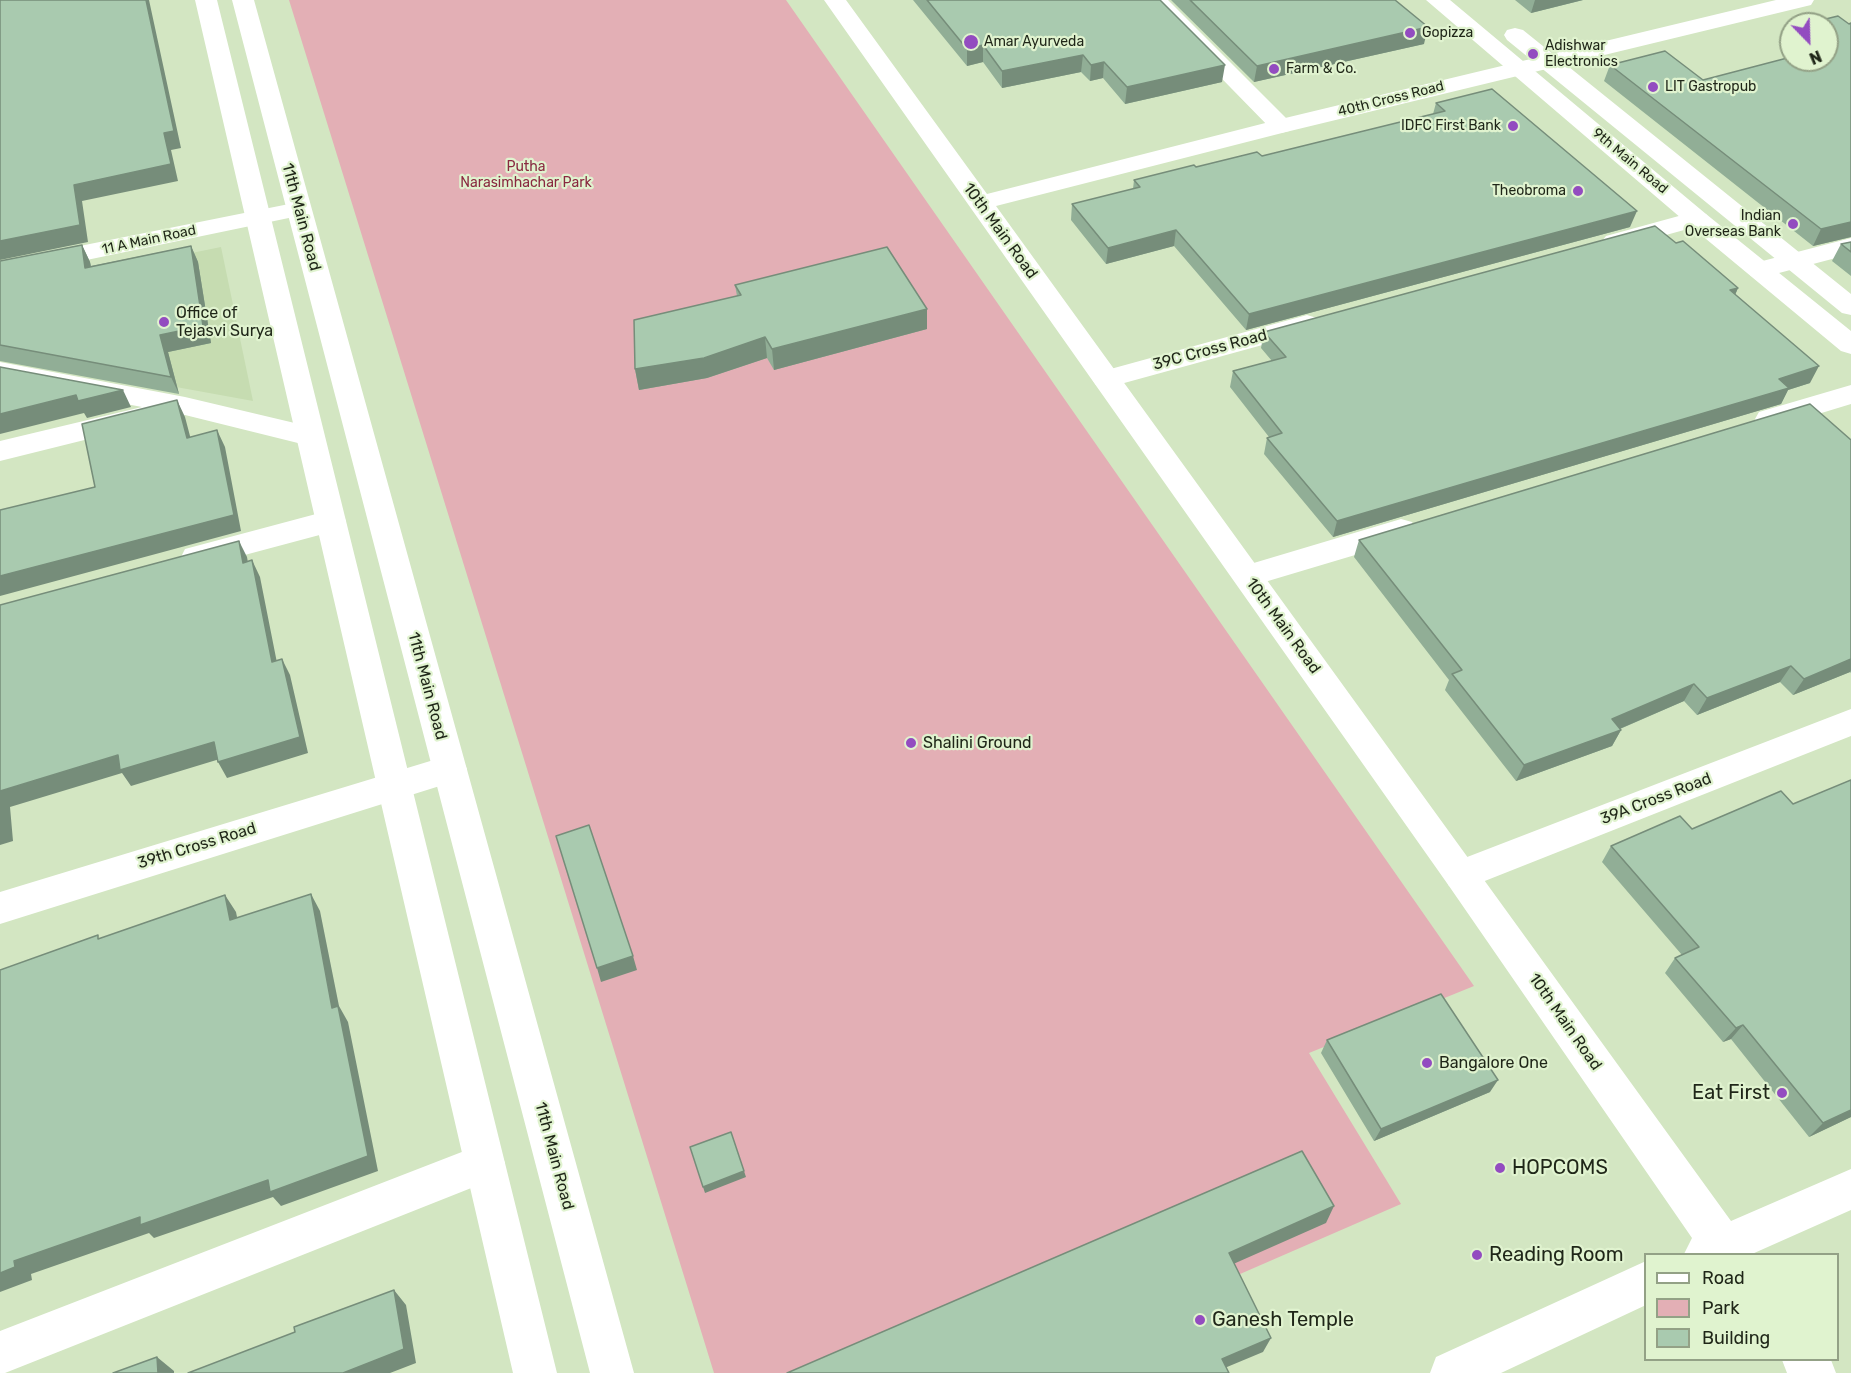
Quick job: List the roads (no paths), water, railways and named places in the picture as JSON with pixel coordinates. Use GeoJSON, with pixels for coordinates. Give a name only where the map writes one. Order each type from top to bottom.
{"type":"FeatureCollection","features":[{"type":"Feature","properties":{"kind":"street"},"geometry":{"type":"LineString","coordinates":[[206,0],[535,1373]]}},
{"type":"Feature","properties":{"kind":"street","name":"11th Main Road"},"geometry":{"type":"LineString","coordinates":[[243,0],[612,1373]]}},
{"type":"Feature","properties":{"kind":"street","name":"10th Main Road"},"geometry":{"type":"LineString","coordinates":[[835,0],[1462,875],[1719,1252]]}},
{"type":"Feature","properties":{"kind":"street"},"geometry":{"type":"LineString","coordinates":[[1156,0],[1281,126]]}},
{"type":"Feature","properties":{"kind":"street","name":"9th Main Road"},"geometry":{"type":"LineString","coordinates":[[1437,0],[1851,345]]}},
{"type":"Feature","properties":{"kind":"street","name":"40th Cross Road"},"geometry":{"type":"LineString","coordinates":[[980,203],[1281,126],[1803,0]]}},
{"type":"Feature","properties":{"kind":"street","name":"9th Main Road"},"geometry":{"type":"LineString","coordinates":[[1483,9],[1851,308]]}},
{"type":"Feature","properties":{"kind":"street","name":"11 A Main Road"},"geometry":{"type":"LineString","coordinates":[[0,270],[298,209]]}},
{"type":"Feature","properties":{"kind":"street"},"geometry":{"type":"LineString","coordinates":[[1593,247],[1697,219]]}},
{"type":"Feature","properties":{"kind":"street"},"geometry":{"type":"LineString","coordinates":[[1760,270],[1851,246]]}},
{"type":"Feature","properties":{"kind":"street","name":"39C Cross Road"},"geometry":{"type":"LineString","coordinates":[[1106,379],[1326,319]]}},
{"type":"Feature","properties":{"kind":"street"},"geometry":{"type":"LineString","coordinates":[[0,371],[185,406],[310,436]]}},
{"type":"Feature","properties":{"kind":"street"},"geometry":{"type":"LineString","coordinates":[[1749,425],[1851,394]]}},
{"type":"Feature","properties":{"kind":"street"},"geometry":{"type":"LineString","coordinates":[[0,451],[185,406]]}},
{"type":"Feature","properties":{"kind":"street"},"geometry":{"type":"LineString","coordinates":[[170,565],[331,521]]}},
{"type":"Feature","properties":{"kind":"street"},"geometry":{"type":"LineString","coordinates":[[1248,576],[1430,521]]}},
{"type":"Feature","properties":{"kind":"street","name":"39A Cross Road"},"geometry":{"type":"LineString","coordinates":[[1462,875],[1851,722]]}},
{"type":"Feature","properties":{"kind":"street","name":"39th Cross Road"},"geometry":{"type":"LineString","coordinates":[[0,908],[394,784],[450,769]]}},
{"type":"Feature","properties":{"kind":"street"},"geometry":{"type":"LineString","coordinates":[[0,1353],[484,1163]]}},
{"type":"Feature","properties":{"kind":"street"},"geometry":{"type":"LineString","coordinates":[[1719,1252],[1851,1189]]}},
{"type":"Feature","properties":{"kind":"street"},"geometry":{"type":"LineString","coordinates":[[1452,1373],[1644,1283]]}},
{"type":"Feature","properties":{"kind":"place","name":"Gopizza"},"geometry":{"type":"Point","coordinates":[1410,33]}},
{"type":"Feature","properties":{"kind":"place","name":"Amar Ayurveda"},"geometry":{"type":"Point","coordinates":[971,42]}},
{"type":"Feature","properties":{"kind":"place","name":"Adishwar Electronics"},"geometry":{"type":"Point","coordinates":[1533,54]}},
{"type":"Feature","properties":{"kind":"place","name":"Farm & Co."},"geometry":{"type":"Point","coordinates":[1274,69]}},
{"type":"Feature","properties":{"kind":"place","name":"LIT Gastropub"},"geometry":{"type":"Point","coordinates":[1653,87]}},
{"type":"Feature","properties":{"kind":"place","name":"IDFC First Bank"},"geometry":{"type":"Point","coordinates":[1513,126]}},
{"type":"Feature","properties":{"kind":"place","name":"Theobroma"},"geometry":{"type":"Point","coordinates":[1578,191]}},
{"type":"Feature","properties":{"kind":"place","name":"Indian Overseas Bank"},"geometry":{"type":"Point","coordinates":[1793,224]}},
{"type":"Feature","properties":{"kind":"place","name":"Office of Tejasvi Surya"},"geometry":{"type":"Point","coordinates":[164,322]}},
{"type":"Feature","properties":{"kind":"place","name":"Shalini Ground"},"geometry":{"type":"Point","coordinates":[911,743]}},
{"type":"Feature","properties":{"kind":"place","name":"Bangalore One"},"geometry":{"type":"Point","coordinates":[1427,1063]}},
{"type":"Feature","properties":{"kind":"place","name":"Eat First"},"geometry":{"type":"Point","coordinates":[1782,1093]}},
{"type":"Feature","properties":{"kind":"place","name":"HOPCOMS"},"geometry":{"type":"Point","coordinates":[1500,1168]}},
{"type":"Feature","properties":{"kind":"place","name":"Reading Room"},"geometry":{"type":"Point","coordinates":[1477,1255]}},
{"type":"Feature","properties":{"kind":"place","name":"Ganesh Temple"},"geometry":{"type":"Point","coordinates":[1200,1320]}},
{"type":"Feature","properties":{"kind":"park label","name":"Putha Narasimhachar Park"},"geometry":{"type":"Point","coordinates":[526,176]}}]}
